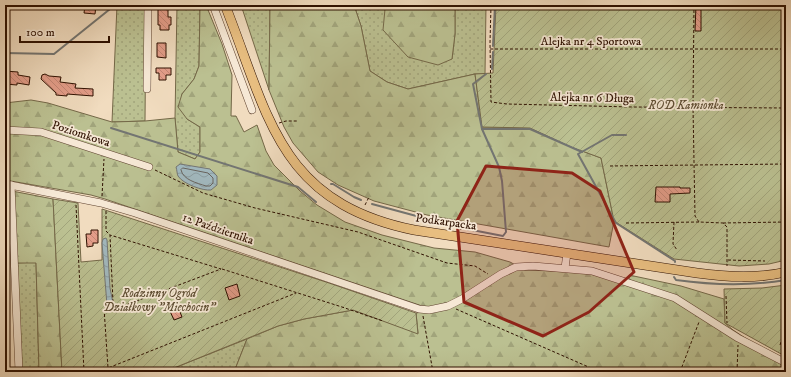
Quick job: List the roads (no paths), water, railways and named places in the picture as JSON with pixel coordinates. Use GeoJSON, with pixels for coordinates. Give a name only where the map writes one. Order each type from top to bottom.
{"type":"FeatureCollection","features":[{"type":"Feature","properties":{"kind":"main road","name":"Podkarpacka"},"geometry":{"type":"LineString","coordinates":[[225,5],[256,89],[272,127],[282,146],[291,159],[312,182],[333,199],[360,215],[414,230],[715,275],[759,276],[786,272]]}},
{"type":"Feature","properties":{"kind":"street"},"geometry":{"type":"LineString","coordinates":[[147,89],[148,5]]}},
{"type":"Feature","properties":{"kind":"street"},"geometry":{"type":"LineString","coordinates":[[213,5],[252,110]]}},
{"type":"Feature","properties":{"kind":"street","name":"Poziomkowa"},"geometry":{"type":"LineString","coordinates":[[5,130],[41,132],[149,167]]}},
{"type":"Feature","properties":{"kind":"street"},"geometry":{"type":"LineString","coordinates":[[8,185],[19,371]]}},
{"type":"Feature","properties":{"kind":"street","name":"12 Października"},"geometry":{"type":"LineString","coordinates":[[8,185],[104,204],[162,222],[419,309],[429,310],[448,306],[462,299],[509,269],[516,267],[533,266],[565,268]]}},
{"type":"Feature","properties":{"kind":"street"},"geometry":{"type":"LineString","coordinates":[[567,253],[565,268],[592,271],[675,298],[738,338],[786,363]]}},
{"type":"Feature","properties":{"kind":"water"},"geometry":{"type":"Polygon","coordinates":[[[180,164],[210,169],[217,176],[217,185],[211,190],[207,190],[184,182],[178,176],[176,167],[180,164]]]}},
{"type":"Feature","properties":{"kind":"water"},"geometry":{"type":"Polygon","coordinates":[[[106,238],[110,288],[113,303],[111,306],[107,305],[102,243],[103,239],[106,238]]]}},
{"type":"Feature","properties":{"kind":"waterway"},"geometry":{"type":"LineString","coordinates":[[5,53],[54,54],[115,5]]}},
{"type":"Feature","properties":{"kind":"waterway"},"geometry":{"type":"LineString","coordinates":[[493,46],[495,5]]}},
{"type":"Feature","properties":{"kind":"waterway"},"geometry":{"type":"LineString","coordinates":[[492,69],[493,52]]}},
{"type":"Feature","properties":{"kind":"waterway"},"geometry":{"type":"LineString","coordinates":[[467,229],[503,236],[506,232],[502,181],[499,167],[482,129],[473,84],[486,74]]}},
{"type":"Feature","properties":{"kind":"waterway"},"geometry":{"type":"LineString","coordinates":[[111,128],[298,187],[316,202]]}},
{"type":"Feature","properties":{"kind":"waterway"},"geometry":{"type":"LineString","coordinates":[[482,129],[530,129],[582,152]]}},
{"type":"Feature","properties":{"kind":"waterway"},"geometry":{"type":"LineString","coordinates":[[626,135],[612,135],[578,154],[616,223],[675,262]]}},
{"type":"Feature","properties":{"kind":"waterway"},"geometry":{"type":"LineString","coordinates":[[331,184],[361,200]]}},
{"type":"Feature","properties":{"kind":"waterway"},"geometry":{"type":"LineString","coordinates":[[372,204],[457,227]]}},
{"type":"Feature","properties":{"kind":"waterway"},"geometry":{"type":"LineString","coordinates":[[674,277],[676,280],[717,284],[745,284],[786,280]]}},
{"type":"Feature","properties":{"kind":"park label","name":"ROD Kamionka"},"geometry":{"type":"Point","coordinates":[686,105]}},
{"type":"Feature","properties":{"kind":"park label","name":"Rodzinny Ogród Działkowy \"Miechocin\""},"geometry":{"type":"Point","coordinates":[159,300]}}]}
